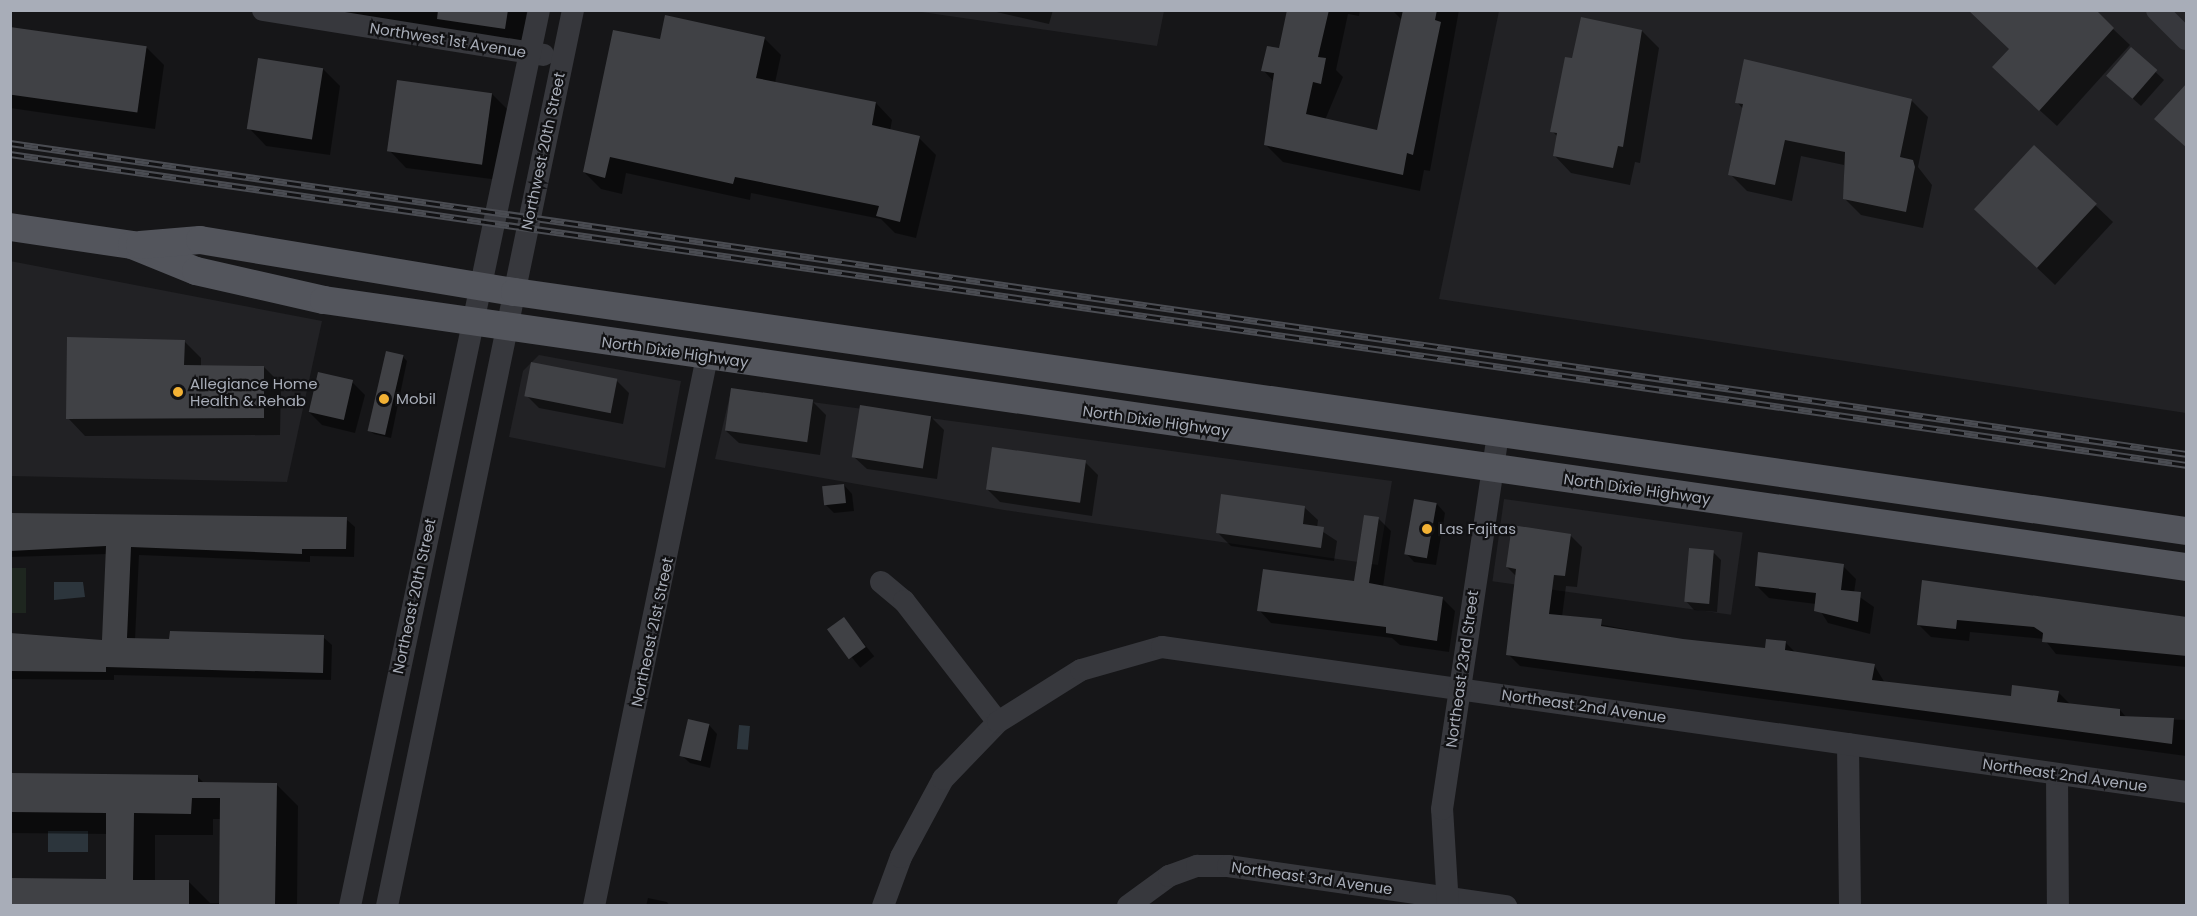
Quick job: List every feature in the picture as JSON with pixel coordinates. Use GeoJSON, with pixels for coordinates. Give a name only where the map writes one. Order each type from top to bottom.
{"type":"FeatureCollection","features":[{"type":"Feature","properties":{"kind":"main road","name":"North Dixie Highway"},"geometry":{"type":"LineString","coordinates":[[10,227],[132,245],[200,240],[515,292],[2187,531]]}},
{"type":"Feature","properties":{"kind":"main road","name":"North Dixie Highway"},"geometry":{"type":"LineString","coordinates":[[132,245],[196,271],[297,294],[508,328],[2187,567]]}},
{"type":"Feature","properties":{"kind":"main road"},"geometry":{"type":"LineString","coordinates":[[1029,403],[1035,366]]}},
{"type":"Feature","properties":{"kind":"street","name":"Northwest 1st Avenue"},"geometry":{"type":"LineString","coordinates":[[263,10],[562,58]]}},
{"type":"Feature","properties":{"kind":"street"},"geometry":{"type":"LineString","coordinates":[[482,287],[539,10]]}},
{"type":"Feature","properties":{"kind":"street","name":"Northwest 20th Street"},"geometry":{"type":"LineString","coordinates":[[515,292],[573,10]]}},
{"type":"Feature","properties":{"kind":"street"},"geometry":{"type":"LineString","coordinates":[[2157,10],[2187,39]]}},
{"type":"Feature","properties":{"kind":"street","name":"Northeast 20th Street"},"geometry":{"type":"LineString","coordinates":[[350,906],[412,604],[482,287]]}},
{"type":"Feature","properties":{"kind":"street"},"geometry":{"type":"LineString","coordinates":[[387,906],[515,292]]}},
{"type":"Feature","properties":{"kind":"street","name":"Northeast 21st Street"},"geometry":{"type":"LineString","coordinates":[[594,906],[707,357]]}},
{"type":"Feature","properties":{"kind":"street","name":"Northeast 23rd Street"},"geometry":{"type":"LineString","coordinates":[[1447,901],[1442,809],[1498,433]]}},
{"type":"Feature","properties":{"kind":"street"},"geometry":{"type":"LineString","coordinates":[[881,582],[904,602],[999,722]]}},
{"type":"Feature","properties":{"kind":"street"},"geometry":{"type":"LineString","coordinates":[[412,604],[450,608]]}},
{"type":"Feature","properties":{"kind":"street","name":"Northeast 2nd Avenue"},"geometry":{"type":"LineString","coordinates":[[882,906],[901,857],[943,779],[999,722],[1081,670],[1162,647],[2187,792]]}},
{"type":"Feature","properties":{"kind":"street"},"geometry":{"type":"LineString","coordinates":[[1848,744],[1850,906]]}},
{"type":"Feature","properties":{"kind":"street"},"geometry":{"type":"LineString","coordinates":[[2057,774],[2058,906]]}},
{"type":"Feature","properties":{"kind":"street","name":"Northeast 3rd Avenue"},"geometry":{"type":"LineString","coordinates":[[1128,906],[1149,887],[1197,866],[1447,901],[1506,906]]}},
{"type":"Feature","properties":{"kind":"shaded area"},"geometry":{"type":"Polygon","coordinates":[[[915,11],[1164,11],[1157,46],[915,11]]]}},
{"type":"Feature","properties":{"kind":"shaded area"},"geometry":{"type":"Polygon","coordinates":[[[1499,11],[2186,11],[2186,413],[1439,299],[1499,11]]]}},
{"type":"Feature","properties":{"kind":"shaded area"},"geometry":{"type":"Polygon","coordinates":[[[10,261],[322,321],[287,482],[11,476],[10,261]]]}},
{"type":"Feature","properties":{"kind":"shaded area"},"geometry":{"type":"Polygon","coordinates":[[[539,355],[681,381],[665,468],[509,437],[523,371],[539,355]]]}},
{"type":"Feature","properties":{"kind":"shaded area"},"geometry":{"type":"Polygon","coordinates":[[[731,391],[1392,481],[1378,565],[1004,510],[715,459],[731,391]]]}},
{"type":"Feature","properties":{"kind":"shaded area"},"geometry":{"type":"Polygon","coordinates":[[[1504,499],[1743,533],[1731,615],[1492,581],[1504,499]]]}},
{"type":"Feature","properties":{"kind":"shaded area"},"geometry":{"type":"Polygon","coordinates":[[[11,568],[26,568],[26,613],[11,613],[11,568]]]}},
{"type":"Feature","properties":{"kind":"shaded area"},"geometry":{"type":"Polygon","coordinates":[[[54,582],[83,582],[85,597],[54,600],[54,582]]]}},
{"type":"Feature","properties":{"kind":"shaded area"},"geometry":{"type":"Polygon","coordinates":[[[739,725],[750,726],[748,750],[737,749],[739,725]]]}},
{"type":"Feature","properties":{"kind":"shaded area"},"geometry":{"type":"Polygon","coordinates":[[[48,831],[88,831],[88,852],[48,852],[48,831]]]}},
{"type":"Feature","properties":{"kind":"building"},"geometry":{"type":"Polygon","coordinates":[[[438,10],[508,10],[505,29],[437,19],[438,10]]]}},
{"type":"Feature","properties":{"kind":"building"},"geometry":{"type":"Polygon","coordinates":[[[1287,10],[1329,10],[1318,57],[1326,58],[1321,84],[1313,82],[1306,114],[1377,130],[1403,10],[1437,10],[1435,20],[1441,22],[1413,155],[1407,153],[1403,175],[1264,145],[1274,73],[1261,71],[1267,46],[1279,48],[1287,10]]]}},
{"type":"Feature","properties":{"kind":"building"},"geometry":{"type":"Polygon","coordinates":[[[1968,10],[2096,10],[2114,28],[2039,111],[1992,67],[2009,49],[1968,10]]]}},
{"type":"Feature","properties":{"kind":"building"},"geometry":{"type":"Polygon","coordinates":[[[665,15],[765,37],[756,78],[876,102],[872,125],[920,136],[900,222],[876,216],[879,206],[735,177],[733,184],[610,157],[605,178],[583,172],[613,30],[660,39],[665,15]]]}},
{"type":"Feature","properties":{"kind":"building"},"geometry":{"type":"Polygon","coordinates":[[[1581,17],[1642,30],[1623,147],[1618,146],[1613,168],[1553,156],[1557,133],[1550,132],[1565,57],[1572,58],[1581,17]]]}},
{"type":"Feature","properties":{"kind":"building"},"geometry":{"type":"Polygon","coordinates":[[[10,27],[147,46],[137,113],[10,95],[10,27]]]}},
{"type":"Feature","properties":{"kind":"building"},"geometry":{"type":"Polygon","coordinates":[[[2131,47],[2157,70],[2132,99],[2106,76],[2131,47]]]}},
{"type":"Feature","properties":{"kind":"building"},"geometry":{"type":"Polygon","coordinates":[[[258,58],[323,68],[312,139],[247,129],[258,58]]]}},
{"type":"Feature","properties":{"kind":"building"},"geometry":{"type":"Polygon","coordinates":[[[1744,59],[1912,99],[1900,157],[1913,160],[1915,167],[1906,212],[1843,199],[1845,152],[1785,140],[1775,185],[1728,175],[1743,104],[1735,103],[1744,59]]]}},
{"type":"Feature","properties":{"kind":"building"},"geometry":{"type":"Polygon","coordinates":[[[397,80],[492,93],[482,165],[387,151],[397,80]]]}},
{"type":"Feature","properties":{"kind":"building"},"geometry":{"type":"Polygon","coordinates":[[[2187,83],[2187,148],[2154,119],[2187,83]]]}},
{"type":"Feature","properties":{"kind":"building"},"geometry":{"type":"Polygon","coordinates":[[[2034,145],[2097,204],[2037,268],[1974,209],[2034,145]]]}},
{"type":"Feature","properties":{"kind":"building"},"geometry":{"type":"Polygon","coordinates":[[[67,337],[185,340],[184,365],[264,366],[264,418],[66,419],[67,337]]]}},
{"type":"Feature","properties":{"kind":"building"},"geometry":{"type":"Polygon","coordinates":[[[386,351],[404,355],[385,435],[368,431],[386,351]]]}},
{"type":"Feature","properties":{"kind":"building"},"geometry":{"type":"Polygon","coordinates":[[[531,362],[617,379],[611,413],[524,396],[531,362]]]}},
{"type":"Feature","properties":{"kind":"building"},"geometry":{"type":"Polygon","coordinates":[[[318,372],[353,380],[344,420],[309,412],[318,372]]]}},
{"type":"Feature","properties":{"kind":"building"},"geometry":{"type":"Polygon","coordinates":[[[731,388],[813,400],[807,442],[725,431],[731,388]]]}},
{"type":"Feature","properties":{"kind":"building"},"geometry":{"type":"Polygon","coordinates":[[[860,405],[931,416],[923,469],[852,457],[860,405]]]}},
{"type":"Feature","properties":{"kind":"building"},"geometry":{"type":"Polygon","coordinates":[[[992,447],[1086,460],[1080,503],[986,490],[992,447]]]}},
{"type":"Feature","properties":{"kind":"building"},"geometry":{"type":"Polygon","coordinates":[[[844,484],[846,503],[824,505],[822,486],[844,484]]]}},
{"type":"Feature","properties":{"kind":"building"},"geometry":{"type":"Polygon","coordinates":[[[1221,494],[1305,506],[1303,524],[1324,527],[1321,548],[1216,533],[1221,494]]]}},
{"type":"Feature","properties":{"kind":"building"},"geometry":{"type":"Polygon","coordinates":[[[1414,499],[1437,503],[1427,558],[1404,554],[1414,499]]]}},
{"type":"Feature","properties":{"kind":"building"},"geometry":{"type":"Polygon","coordinates":[[[10,513],[347,517],[346,549],[302,549],[302,554],[131,547],[127,638],[169,639],[170,631],[324,635],[323,673],[106,667],[106,672],[10,671],[10,633],[102,640],[106,546],[10,551],[10,513]]]}},
{"type":"Feature","properties":{"kind":"building"},"geometry":{"type":"Polygon","coordinates":[[[1364,515],[1379,517],[1369,583],[1443,597],[1437,641],[1386,633],[1386,627],[1257,611],[1263,569],[1354,581],[1364,515]]]}},
{"type":"Feature","properties":{"kind":"building"},"geometry":{"type":"Polygon","coordinates":[[[1512,525],[1571,534],[1565,576],[1554,575],[1549,614],[1602,619],[1601,626],[1683,639],[1765,648],[1766,639],[1786,641],[1785,650],[1875,664],[1872,680],[2011,696],[2012,685],[2059,691],[2057,702],[2120,709],[2120,716],[2174,718],[2172,744],[1506,655],[1516,569],[1506,567],[1512,525]]]}},
{"type":"Feature","properties":{"kind":"building"},"geometry":{"type":"Polygon","coordinates":[[[1689,548],[1714,550],[1709,604],[1684,602],[1689,548]]]}},
{"type":"Feature","properties":{"kind":"building"},"geometry":{"type":"Polygon","coordinates":[[[1758,552],[1844,564],[1841,590],[1861,592],[1858,622],[1814,611],[1816,593],[1755,586],[1758,552]]]}},
{"type":"Feature","properties":{"kind":"building"},"geometry":{"type":"Polygon","coordinates":[[[1922,580],[2187,617],[2187,656],[2042,642],[2043,633],[2034,627],[1957,620],[1956,629],[1917,625],[1922,580]]]}},
{"type":"Feature","properties":{"kind":"building"},"geometry":{"type":"Polygon","coordinates":[[[844,617],[866,647],[849,659],[827,629],[844,617]]]}},
{"type":"Feature","properties":{"kind":"building"},"geometry":{"type":"Polygon","coordinates":[[[688,719],[709,724],[701,761],[679,756],[688,719]]]}},
{"type":"Feature","properties":{"kind":"building"},"geometry":{"type":"Polygon","coordinates":[[[10,773],[198,775],[198,782],[277,783],[275,906],[219,906],[220,798],[192,798],[191,814],[134,813],[133,880],[189,880],[189,906],[10,906],[10,878],[106,879],[106,813],[10,812],[10,773]]]}},
{"type":"Feature","properties":{"kind":"railway"},"geometry":{"type":"LineString","coordinates":[[10,143],[2186,454]]}},
{"type":"Feature","properties":{"kind":"railway"},"geometry":{"type":"LineString","coordinates":[[10,154],[2186,465]]}},
{"type":"Feature","properties":{"kind":"place","name":"Allegiance Home Health & Rehab"},"geometry":{"type":"Point","coordinates":[178,392]}},
{"type":"Feature","properties":{"kind":"place","name":"Mobil"},"geometry":{"type":"Point","coordinates":[384,399]}},
{"type":"Feature","properties":{"kind":"place","name":"Las Fajitas"},"geometry":{"type":"Point","coordinates":[1427,529]}}]}
